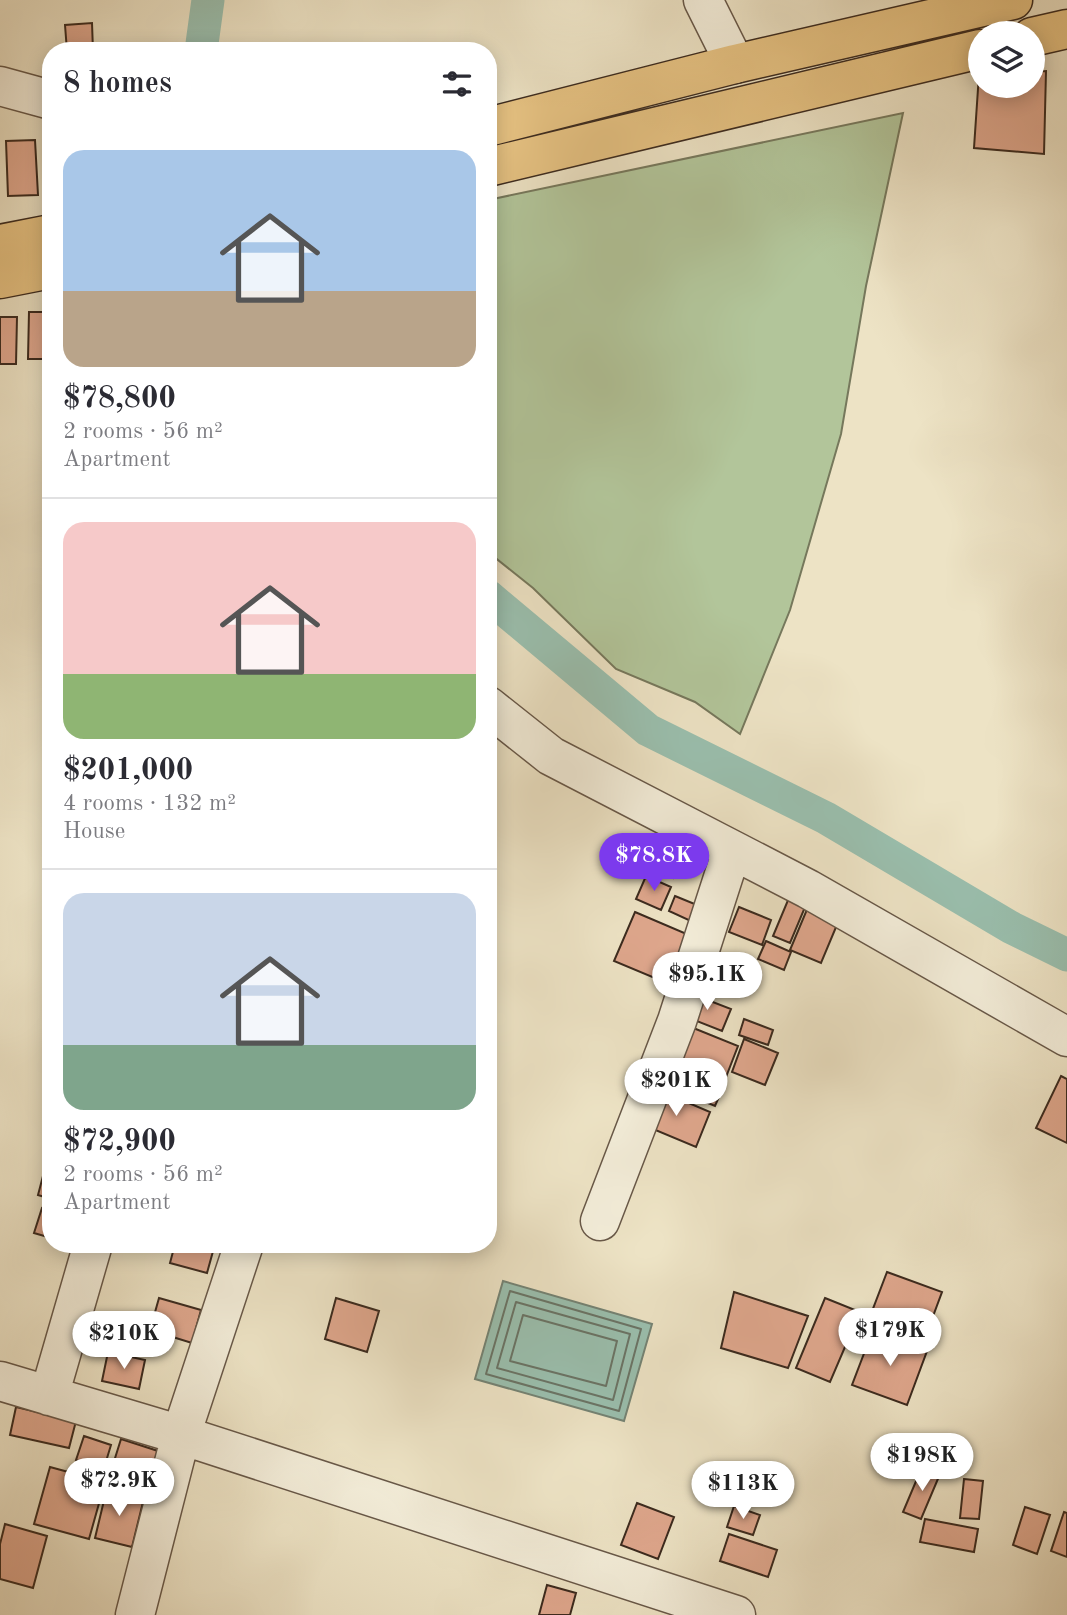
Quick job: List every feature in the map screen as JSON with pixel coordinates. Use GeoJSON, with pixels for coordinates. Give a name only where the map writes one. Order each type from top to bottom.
{"type":"FeatureCollection","features":[{"type":"Feature","properties":{"kind":"main road"},"geometry":{"type":"LineString","coordinates":[[497,125],[735,64],[1013,0]]}},
{"type":"Feature","properties":{"kind":"main road"},"geometry":{"type":"LineString","coordinates":[[1045,34],[1067,29]]}},
{"type":"Feature","properties":{"kind":"main road"},"geometry":{"type":"LineString","coordinates":[[497,165],[968,52]]}},
{"type":"Feature","properties":{"kind":"main road"},"geometry":{"type":"LineString","coordinates":[[0,244],[42,236]]}},
{"type":"Feature","properties":{"kind":"main road"},"geometry":{"type":"LineString","coordinates":[[0,279],[42,271]]}},
{"type":"Feature","properties":{"kind":"street"},"geometry":{"type":"LineString","coordinates":[[703,0],[735,64]]}},
{"type":"Feature","properties":{"kind":"street"},"geometry":{"type":"LineString","coordinates":[[0,86],[42,98]]}},
{"type":"Feature","properties":{"kind":"street"},"geometry":{"type":"LineString","coordinates":[[497,713],[551,756],[808,889],[1067,1037]]}},
{"type":"Feature","properties":{"kind":"street"},"geometry":{"type":"LineString","coordinates":[[600,1221],[677,1021],[732,850]]}},
{"type":"Feature","properties":{"kind":"street"},"geometry":{"type":"LineString","coordinates":[[49,1396],[90,1253]]}},
{"type":"Feature","properties":{"kind":"street"},"geometry":{"type":"LineString","coordinates":[[135,1615],[180,1435],[241,1253]]}},
{"type":"Feature","properties":{"kind":"street"},"geometry":{"type":"LineString","coordinates":[[0,1381],[180,1435],[736,1615]]}},
{"type":"Feature","properties":{"kind":"shaded area"},"geometry":{"type":"Polygon","coordinates":[[[903,113],[866,286],[841,434],[790,610],[740,734],[695,702],[616,669],[533,588],[497,559],[497,198],[903,113]]]}},
{"type":"Feature","properties":{"kind":"water"},"geometry":{"type":"Polygon","coordinates":[[[503,1281],[652,1324],[624,1421],[475,1379],[503,1281]]]}},
{"type":"Feature","properties":{"kind":"building"},"geometry":{"type":"Polygon","coordinates":[[[92,23],[93,42],[66,42],[65,25],[92,23]]]}},
{"type":"Feature","properties":{"kind":"building"},"geometry":{"type":"Polygon","coordinates":[[[1046,71],[1044,154],[974,148],[977,98],[1045,98],[1046,71]]]}},
{"type":"Feature","properties":{"kind":"building"},"geometry":{"type":"Polygon","coordinates":[[[35,140],[38,195],[8,196],[6,141],[35,140]]]}},
{"type":"Feature","properties":{"kind":"building"},"geometry":{"type":"Polygon","coordinates":[[[29,312],[42,312],[42,359],[28,359],[29,312]]]}},
{"type":"Feature","properties":{"kind":"building"},"geometry":{"type":"Polygon","coordinates":[[[0,317],[17,317],[16,364],[0,364],[0,317]]]}},
{"type":"Feature","properties":{"kind":"building"},"geometry":{"type":"Polygon","coordinates":[[[658,852],[680,862],[673,878],[652,869],[658,852]]]}},
{"type":"Feature","properties":{"kind":"building"},"geometry":{"type":"Polygon","coordinates":[[[646,876],[671,887],[661,910],[636,899],[646,876]]]}},
{"type":"Feature","properties":{"kind":"building"},"geometry":{"type":"Polygon","coordinates":[[[791,893],[808,900],[790,943],[773,936],[791,893]]]}},
{"type":"Feature","properties":{"kind":"building"},"geometry":{"type":"Polygon","coordinates":[[[675,896],[702,907],[695,923],[669,911],[675,896]]]}},
{"type":"Feature","properties":{"kind":"building"},"geometry":{"type":"Polygon","coordinates":[[[739,907],[771,920],[762,945],[729,932],[739,907]]]}},
{"type":"Feature","properties":{"kind":"building"},"geometry":{"type":"Polygon","coordinates":[[[808,907],[839,920],[821,963],[790,950],[808,907]]]}},
{"type":"Feature","properties":{"kind":"building"},"geometry":{"type":"Polygon","coordinates":[[[635,912],[689,935],[669,984],[614,961],[635,912]]]}},
{"type":"Feature","properties":{"kind":"building"},"geometry":{"type":"Polygon","coordinates":[[[766,941],[791,952],[784,970],[758,959],[766,941]]]}},
{"type":"Feature","properties":{"kind":"building"},"geometry":{"type":"Polygon","coordinates":[[[692,994],[731,1009],[722,1031],[684,1016],[692,994]]]}},
{"type":"Feature","properties":{"kind":"building"},"geometry":{"type":"Polygon","coordinates":[[[744,1019],[773,1030],[768,1045],[739,1035],[744,1019]]]}},
{"type":"Feature","properties":{"kind":"building"},"geometry":{"type":"Polygon","coordinates":[[[681,1023],[738,1046],[726,1077],[669,1054],[681,1023]]]}},
{"type":"Feature","properties":{"kind":"building"},"geometry":{"type":"Polygon","coordinates":[[[744,1039],[778,1053],[765,1085],[732,1072],[744,1039]]]}},
{"type":"Feature","properties":{"kind":"building"},"geometry":{"type":"Polygon","coordinates":[[[668,1060],[725,1083],[715,1106],[659,1083],[668,1060]]]}},
{"type":"Feature","properties":{"kind":"building"},"geometry":{"type":"Polygon","coordinates":[[[1061,1076],[1067,1079],[1067,1143],[1036,1128],[1061,1076]]]}},
{"type":"Feature","properties":{"kind":"building"},"geometry":{"type":"Polygon","coordinates":[[[656,1089],[710,1112],[696,1147],[641,1124],[656,1089]]]}},
{"type":"Feature","properties":{"kind":"building"},"geometry":{"type":"Polygon","coordinates":[[[42,1180],[42,1196],[38,1195],[42,1180]]]}},
{"type":"Feature","properties":{"kind":"building"},"geometry":{"type":"Polygon","coordinates":[[[42,1208],[42,1235],[34,1233],[42,1208]]]}},
{"type":"Feature","properties":{"kind":"building"},"geometry":{"type":"Polygon","coordinates":[[[173,1253],[213,1253],[207,1273],[170,1263],[173,1253]]]}},
{"type":"Feature","properties":{"kind":"building"},"geometry":{"type":"Polygon","coordinates":[[[887,1272],[942,1292],[926,1335],[871,1314],[887,1272]]]}},
{"type":"Feature","properties":{"kind":"building"},"geometry":{"type":"Polygon","coordinates":[[[734,1292],[808,1316],[788,1368],[721,1348],[734,1292]]]}},
{"type":"Feature","properties":{"kind":"building"},"geometry":{"type":"Polygon","coordinates":[[[159,1298],[201,1310],[192,1343],[150,1330],[159,1298]]]}},
{"type":"Feature","properties":{"kind":"building"},"geometry":{"type":"Polygon","coordinates":[[[336,1298],[379,1311],[367,1352],[325,1339],[336,1298]]]}},
{"type":"Feature","properties":{"kind":"building"},"geometry":{"type":"Polygon","coordinates":[[[825,1298],[860,1312],[830,1382],[796,1368],[825,1298]]]}},
{"type":"Feature","properties":{"kind":"building"},"geometry":{"type":"Polygon","coordinates":[[[873,1330],[927,1351],[907,1405],[852,1385],[873,1330]]]}},
{"type":"Feature","properties":{"kind":"building"},"geometry":{"type":"Polygon","coordinates":[[[108,1352],[145,1360],[139,1389],[102,1381],[108,1352]]]}},
{"type":"Feature","properties":{"kind":"building"},"geometry":{"type":"Polygon","coordinates":[[[16,1407],[76,1421],[69,1448],[10,1435],[16,1407]]]}},
{"type":"Feature","properties":{"kind":"building"},"geometry":{"type":"Polygon","coordinates":[[[84,1436],[111,1445],[104,1468],[76,1460],[84,1436]]]}},
{"type":"Feature","properties":{"kind":"building"},"geometry":{"type":"Polygon","coordinates":[[[121,1439],[158,1451],[147,1483],[111,1471],[121,1439]]]}},
{"type":"Feature","properties":{"kind":"building"},"geometry":{"type":"Polygon","coordinates":[[[50,1467],[105,1482],[89,1539],[34,1524],[50,1467]]]}},
{"type":"Feature","properties":{"kind":"building"},"geometry":{"type":"Polygon","coordinates":[[[922,1467],[940,1474],[921,1519],[903,1512],[922,1467]]]}},
{"type":"Feature","properties":{"kind":"building"},"geometry":{"type":"Polygon","coordinates":[[[964,1479],[983,1481],[979,1519],[960,1518],[964,1479]]]}},
{"type":"Feature","properties":{"kind":"building"},"geometry":{"type":"Polygon","coordinates":[[[107,1488],[144,1498],[132,1547],[95,1538],[107,1488]]]}},
{"type":"Feature","properties":{"kind":"building"},"geometry":{"type":"Polygon","coordinates":[[[637,1503],[674,1517],[658,1559],[621,1545],[637,1503]]]}},
{"type":"Feature","properties":{"kind":"building"},"geometry":{"type":"Polygon","coordinates":[[[734,1506],[760,1515],[753,1535],[727,1527],[734,1506]]]}},
{"type":"Feature","properties":{"kind":"building"},"geometry":{"type":"Polygon","coordinates":[[[1025,1507],[1050,1515],[1037,1554],[1013,1545],[1025,1507]]]}},
{"type":"Feature","properties":{"kind":"building"},"geometry":{"type":"Polygon","coordinates":[[[1064,1512],[1067,1513],[1067,1557],[1051,1551],[1064,1512]]]}},
{"type":"Feature","properties":{"kind":"building"},"geometry":{"type":"Polygon","coordinates":[[[925,1519],[978,1529],[974,1552],[920,1542],[925,1519]]]}},
{"type":"Feature","properties":{"kind":"building"},"geometry":{"type":"Polygon","coordinates":[[[5,1524],[47,1536],[33,1588],[0,1579],[0,1544],[5,1524]]]}},
{"type":"Feature","properties":{"kind":"building"},"geometry":{"type":"Polygon","coordinates":[[[729,1534],[777,1550],[768,1577],[720,1561],[729,1534]]]}},
{"type":"Feature","properties":{"kind":"building"},"geometry":{"type":"Polygon","coordinates":[[[547,1585],[576,1593],[570,1615],[539,1615],[547,1585]]]}},
{"type":"Feature","properties":{"kind":"waterway"},"geometry":{"type":"LineString","coordinates":[[202,42],[208,0]]}},
{"type":"Feature","properties":{"kind":"waterway"},"geometry":{"type":"LineString","coordinates":[[497,604],[648,730],[826,818],[1012,928],[1067,955]]}}]}
